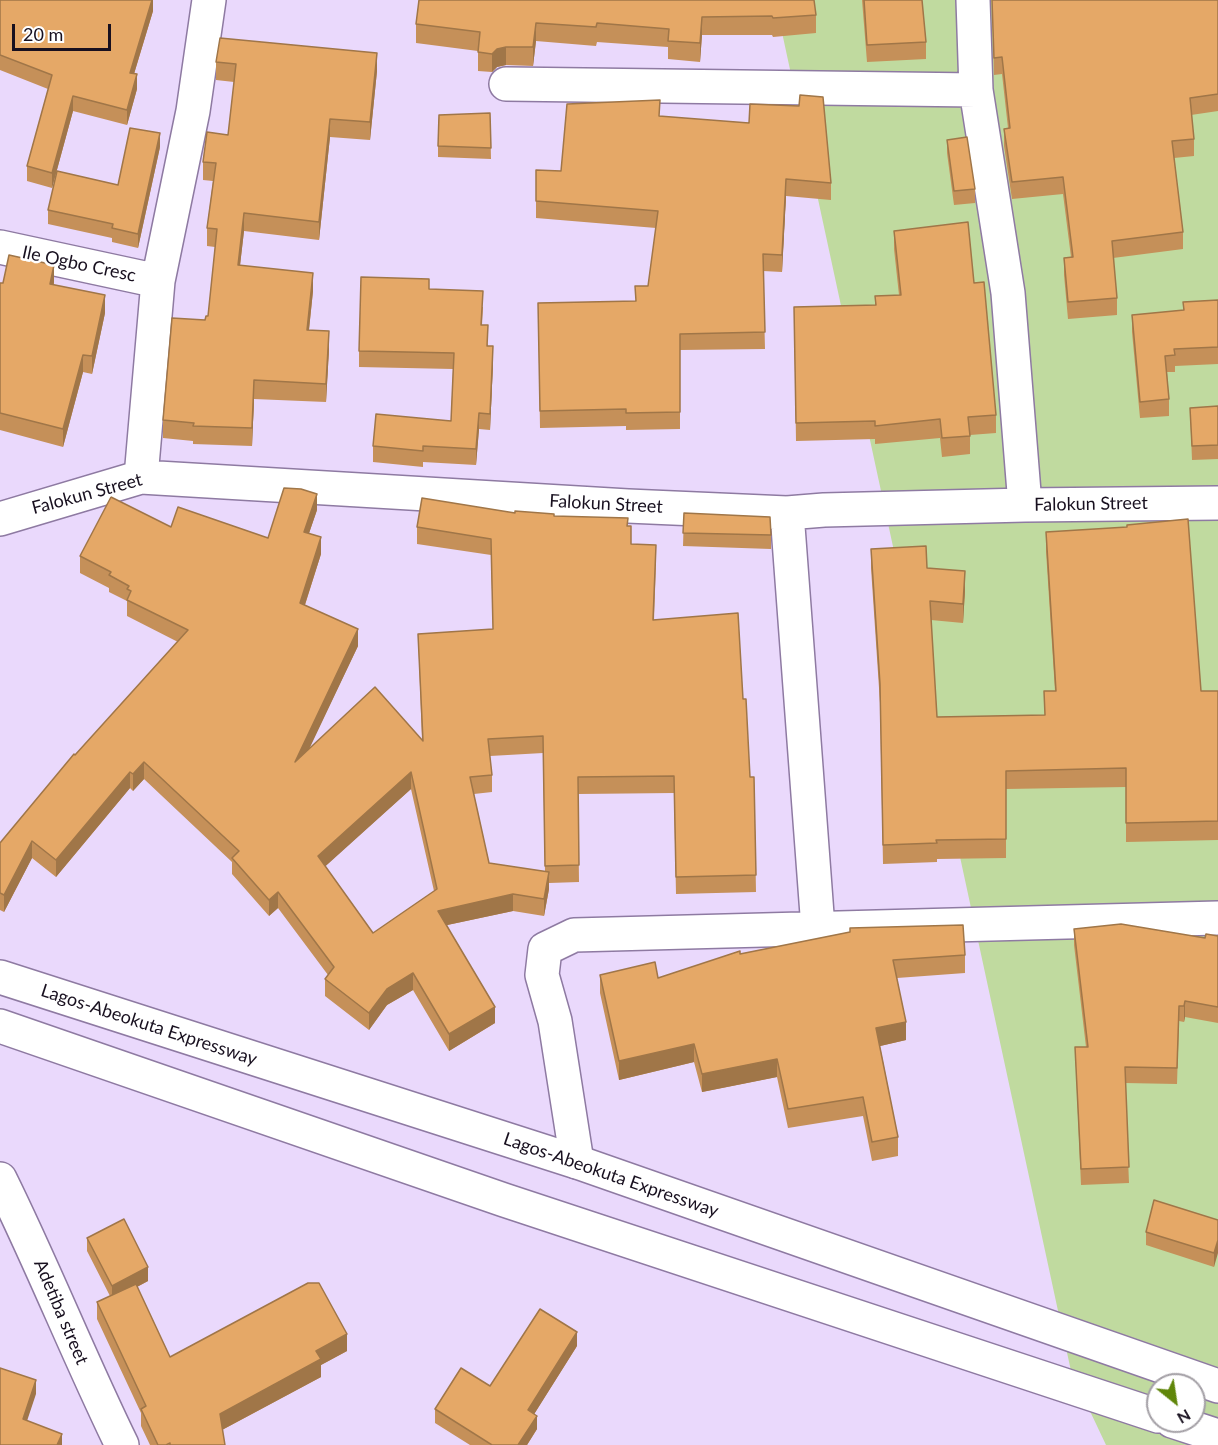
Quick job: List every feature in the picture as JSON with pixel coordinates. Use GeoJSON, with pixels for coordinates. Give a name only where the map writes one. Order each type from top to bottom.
{"type":"FeatureCollection","features":[{"type":"Feature","properties":{"kind":"main road"},"geometry":{"type":"LineString","coordinates":[[141,477],[158,281],[193,111],[209,0]]}},
{"type":"Feature","properties":{"kind":"main road"},"geometry":{"type":"LineString","coordinates":[[973,0],[976,90],[1008,292],[1025,505]]}},
{"type":"Feature","properties":{"kind":"main road"},"geometry":{"type":"LineString","coordinates":[[506,84],[976,90]]}},
{"type":"Feature","properties":{"kind":"main road","name":"Ile Ogbo Cresc"},"geometry":{"type":"LineString","coordinates":[[0,247],[158,281]]}},
{"type":"Feature","properties":{"kind":"main road","name":"Falokun Street"},"geometry":{"type":"LineString","coordinates":[[0,519],[141,477],[628,506],[788,513],[1025,505],[1218,503]]}},
{"type":"Feature","properties":{"kind":"main road"},"geometry":{"type":"LineString","coordinates":[[788,513],[818,928]]}},
{"type":"Feature","properties":{"kind":"main road"},"geometry":{"type":"LineString","coordinates":[[577,1162],[555,1021],[542,975],[545,949],[574,935],[1218,918]]}},
{"type":"Feature","properties":{"kind":"main road","name":"Lagos-Abeokuta Expressway"},"geometry":{"type":"LineString","coordinates":[[0,977],[577,1162],[1218,1386]]}},
{"type":"Feature","properties":{"kind":"main road"},"geometry":{"type":"LineString","coordinates":[[0,1026],[504,1200],[1146,1412]]}},
{"type":"Feature","properties":{"kind":"main road","name":"Adetiba street"},"geometry":{"type":"LineString","coordinates":[[0,1179],[37,1254],[86,1371],[122,1445]]}},
{"type":"Feature","properties":{"kind":"green space"},"geometry":{"type":"Polygon","coordinates":[[[775,0],[1218,0],[1218,1445],[1106,1445],[1071,1371],[775,0]]]}},
{"type":"Feature","properties":{"kind":"building"},"geometry":{"type":"Polygon","coordinates":[[[0,0],[152,0],[130,73],[137,74],[127,110],[73,96],[52,173],[27,166],[52,75],[0,55],[0,0]]]}},
{"type":"Feature","properties":{"kind":"building"},"geometry":{"type":"Polygon","coordinates":[[[419,0],[814,0],[816,15],[773,18],[772,16],[702,17],[700,43],[668,41],[669,29],[597,23],[596,27],[536,23],[533,47],[506,47],[497,49],[492,54],[478,52],[480,32],[416,24],[419,0]]]}},
{"type":"Feature","properties":{"kind":"building"},"geometry":{"type":"Polygon","coordinates":[[[864,0],[922,0],[926,42],[867,45],[864,0]]]}},
{"type":"Feature","properties":{"kind":"building"},"geometry":{"type":"Polygon","coordinates":[[[992,0],[1218,0],[1218,94],[1190,98],[1194,139],[1172,141],[1183,232],[1112,241],[1117,298],[1068,302],[1064,258],[1073,257],[1063,177],[1012,182],[1004,129],[1010,128],[1002,57],[994,58],[992,0]]]}},
{"type":"Feature","properties":{"kind":"building"},"geometry":{"type":"Polygon","coordinates":[[[220,38],[377,53],[370,122],[330,119],[319,222],[244,213],[238,265],[313,273],[307,330],[329,331],[326,384],[254,380],[252,428],[193,426],[194,423],[163,420],[172,318],[205,320],[208,316],[217,229],[207,228],[216,163],[203,162],[207,132],[228,135],[236,64],[216,62],[220,38]]]}},
{"type":"Feature","properties":{"kind":"building"},"geometry":{"type":"Polygon","coordinates":[[[800,95],[823,97],[831,183],[786,179],[782,255],[763,254],[765,332],[680,334],[680,412],[626,413],[626,409],[540,411],[538,303],[636,301],[635,286],[648,286],[658,211],[536,201],[536,170],[561,171],[567,104],[660,100],[659,116],[749,123],[750,104],[799,106],[800,95]]]}},
{"type":"Feature","properties":{"kind":"building"},"geometry":{"type":"Polygon","coordinates":[[[490,113],[491,148],[438,146],[439,115],[490,113]]]}},
{"type":"Feature","properties":{"kind":"building"},"geometry":{"type":"Polygon","coordinates":[[[130,128],[160,133],[138,234],[112,228],[113,224],[48,210],[57,171],[118,185],[130,128]]]}},
{"type":"Feature","properties":{"kind":"building"},"geometry":{"type":"Polygon","coordinates":[[[967,137],[975,189],[954,191],[947,140],[967,137]]]}},
{"type":"Feature","properties":{"kind":"building"},"geometry":{"type":"Polygon","coordinates":[[[968,222],[974,283],[984,282],[996,415],[968,417],[970,436],[942,438],[940,419],[875,426],[875,421],[796,423],[794,307],[876,305],[875,296],[901,295],[894,231],[968,222]]]}},
{"type":"Feature","properties":{"kind":"building"},"geometry":{"type":"Polygon","coordinates":[[[9,255],[54,265],[50,284],[105,295],[92,356],[83,355],[63,429],[0,413],[0,283],[3,283],[9,255]]]}},
{"type":"Feature","properties":{"kind":"building"},"geometry":{"type":"Polygon","coordinates":[[[361,277],[429,279],[429,289],[483,291],[481,325],[488,325],[487,346],[493,346],[490,414],[479,413],[476,449],[423,446],[423,451],[373,446],[376,414],[451,421],[454,353],[359,351],[361,277]]]}},
{"type":"Feature","properties":{"kind":"building"},"geometry":{"type":"Polygon","coordinates":[[[1218,300],[1218,347],[1174,349],[1175,355],[1165,356],[1169,399],[1140,402],[1132,315],[1184,310],[1183,302],[1218,300]]]}},
{"type":"Feature","properties":{"kind":"building"},"geometry":{"type":"Polygon","coordinates":[[[1218,406],[1218,445],[1192,446],[1190,408],[1218,406]]]}},
{"type":"Feature","properties":{"kind":"building"},"geometry":{"type":"Polygon","coordinates":[[[284,488],[301,489],[317,494],[304,532],[321,537],[300,603],[358,629],[295,762],[375,687],[423,741],[418,634],[493,629],[491,539],[417,527],[422,498],[515,513],[515,511],[554,514],[554,516],[628,518],[627,526],[631,526],[631,544],[656,545],[653,620],[738,613],[750,777],[754,777],[756,875],[676,877],[674,776],[578,777],[579,865],[545,866],[543,736],[488,739],[492,775],[470,777],[489,863],[549,872],[544,899],[513,894],[438,911],[495,1007],[449,1034],[413,973],[387,989],[369,1013],[325,979],[334,967],[278,892],[269,900],[232,858],[239,851],[144,762],[133,774],[130,772],[56,860],[32,841],[4,895],[0,893],[0,843],[74,754],[188,630],[127,600],[131,591],[127,589],[129,586],[109,575],[111,572],[80,556],[111,497],[171,527],[178,507],[268,538],[284,488]],[[411,772],[318,856],[373,933],[437,889],[411,772]]]}},
{"type":"Feature","properties":{"kind":"building"},"geometry":{"type":"Polygon","coordinates":[[[684,513],[770,517],[771,535],[683,533],[684,513]]]}},
{"type":"Feature","properties":{"kind":"building"},"geometry":{"type":"Polygon","coordinates":[[[1188,519],[1201,691],[1218,691],[1218,821],[1126,823],[1126,768],[1006,771],[1006,839],[936,840],[937,843],[883,845],[880,684],[871,549],[926,546],[927,568],[965,571],[963,604],[930,601],[937,717],[1045,715],[1044,691],[1056,691],[1046,532],[1127,527],[1127,525],[1188,519]]]}},
{"type":"Feature","properties":{"kind":"building"},"geometry":{"type":"Polygon","coordinates":[[[1121,924],[1205,938],[1206,934],[1218,936],[1218,1007],[1185,1001],[1184,1006],[1179,1006],[1177,1068],[1125,1067],[1129,1167],[1081,1169],[1075,1047],[1088,1047],[1074,929],[1121,924]]]}},
{"type":"Feature","properties":{"kind":"building"},"geometry":{"type":"Polygon","coordinates":[[[963,925],[965,955],[893,960],[906,1022],[876,1028],[898,1137],[872,1142],[863,1097],[788,1109],[777,1059],[702,1074],[694,1044],[619,1061],[600,975],[655,962],[658,978],[740,951],[740,954],[850,932],[850,928],[963,925]]]}},
{"type":"Feature","properties":{"kind":"building"},"geometry":{"type":"Polygon","coordinates":[[[1154,1200],[1218,1220],[1218,1240],[1214,1253],[1146,1232],[1154,1200]]]}},
{"type":"Feature","properties":{"kind":"building"},"geometry":{"type":"Polygon","coordinates":[[[124,1219],[148,1267],[112,1286],[87,1238],[124,1219]]]}},
{"type":"Feature","properties":{"kind":"building"},"geometry":{"type":"Polygon","coordinates":[[[308,1283],[319,1283],[347,1334],[316,1351],[321,1359],[220,1414],[225,1445],[170,1445],[170,1443],[158,1445],[141,1409],[146,1406],[97,1302],[136,1284],[170,1357],[308,1283]]]}},
{"type":"Feature","properties":{"kind":"building"},"geometry":{"type":"Polygon","coordinates":[[[540,1309],[577,1332],[528,1410],[537,1416],[518,1445],[492,1445],[435,1409],[461,1368],[490,1386],[540,1309]]]}},
{"type":"Feature","properties":{"kind":"building"},"geometry":{"type":"Polygon","coordinates":[[[0,1368],[36,1380],[23,1419],[62,1434],[57,1445],[0,1445],[0,1368]]]}}]}
